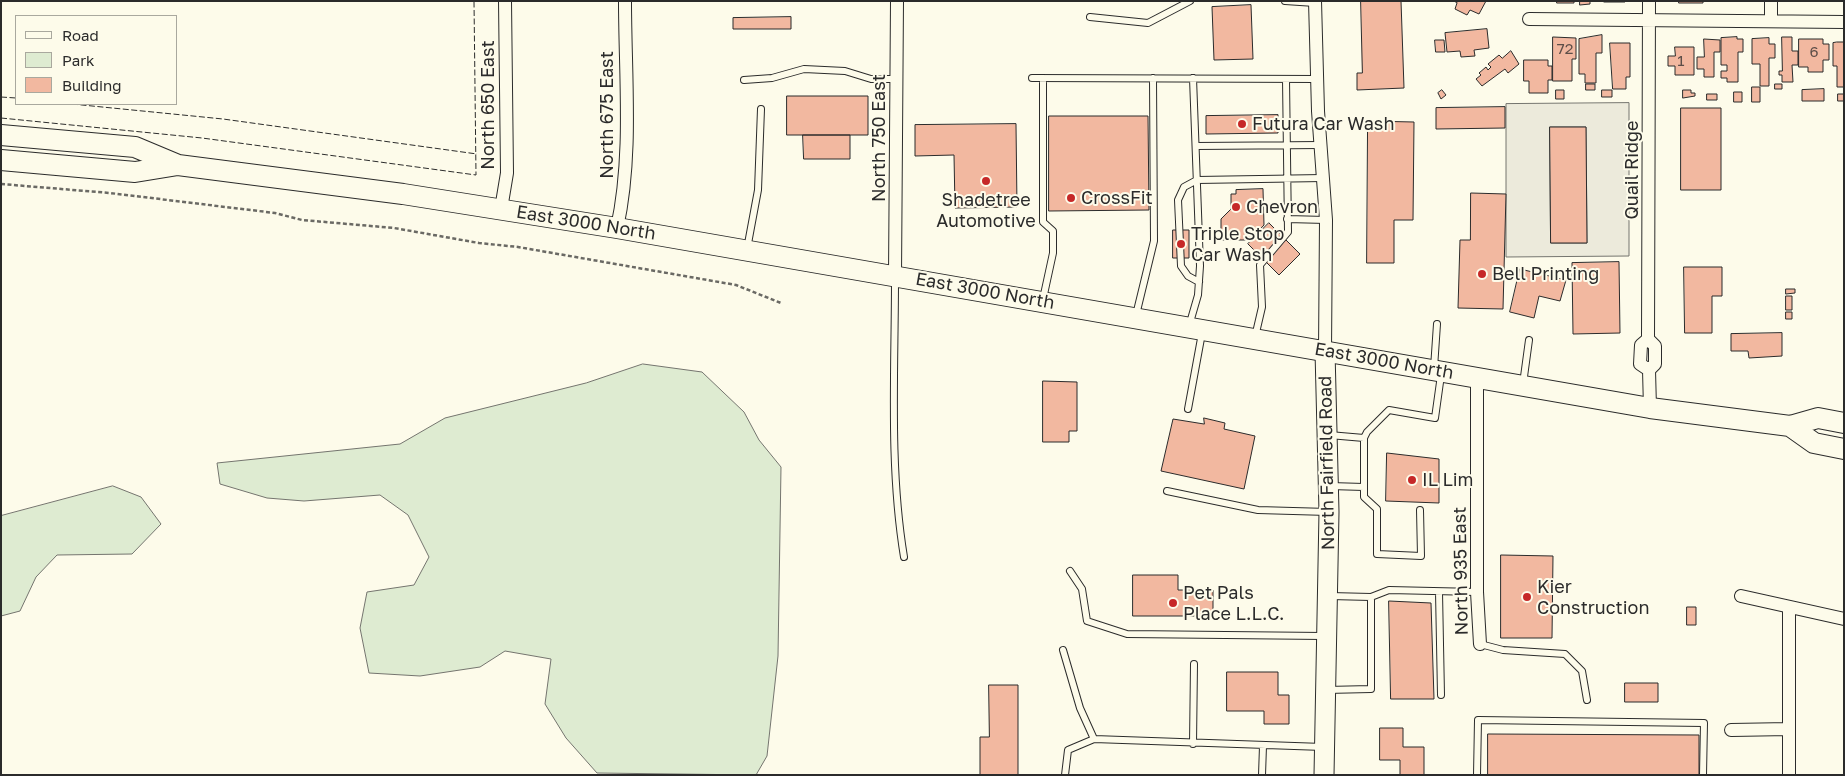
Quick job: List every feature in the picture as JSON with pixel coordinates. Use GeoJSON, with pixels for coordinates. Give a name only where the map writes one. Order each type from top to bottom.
{"type":"FeatureCollection","features":[{"type":"Feature","properties":{"kind":"main road","name":"East 3000 North"},"geometry":{"type":"LineString","coordinates":[[1,134],[135,147],[178,165]]}},
{"type":"Feature","properties":{"kind":"main road","name":"East 3000 North"},"geometry":{"type":"LineString","coordinates":[[1,160],[134,172],[178,165],[304,180],[501,209],[895,275],[1650,408],[1790,426],[1818,418],[1844,423]]}},
{"type":"Feature","properties":{"kind":"main road","name":"North Fairfield Road"},"geometry":{"type":"LineString","coordinates":[[1324,775],[1325,636],[1329,512],[1325,350]]}},
{"type":"Feature","properties":{"kind":"main road","name":"East 3000 North"},"geometry":{"type":"LineString","coordinates":[[1790,426],[1814,443],[1844,449]]}},
{"type":"Feature","properties":{"kind":"street","name":"North 650 East"},"geometry":{"type":"LineString","coordinates":[[501,209],[507,173],[505,1]]}},
{"type":"Feature","properties":{"kind":"street","name":"North 675 East"},"geometry":{"type":"LineString","coordinates":[[617,228],[624,197],[626,138],[624,1]]}},
{"type":"Feature","properties":{"kind":"street","name":"North 750 East"},"geometry":{"type":"LineString","coordinates":[[895,275],[897,1]]}},
{"type":"Feature","properties":{"kind":"street","name":"Quail Ridge"},"geometry":{"type":"LineString","coordinates":[[1649,1],[1648,339],[1655,346],[1655,364],[1649,370],[1650,408]]}},
{"type":"Feature","properties":{"kind":"street"},"geometry":{"type":"LineString","coordinates":[[1771,1],[1771,21]]}},
{"type":"Feature","properties":{"kind":"street","name":"North Fairfield Road"},"geometry":{"type":"LineString","coordinates":[[1316,2],[1321,145],[1326,220],[1325,350]]}},
{"type":"Feature","properties":{"kind":"street"},"geometry":{"type":"LineString","coordinates":[[1528,19],[1844,22]]}},
{"type":"Feature","properties":{"kind":"street","name":"North 935 East"},"geometry":{"type":"LineString","coordinates":[[1477,377],[1476,592],[1480,644]]}},
{"type":"Feature","properties":{"kind":"street"},"geometry":{"type":"LineString","coordinates":[[1741,596],[1844,619]]}},
{"type":"Feature","properties":{"kind":"street"},"geometry":{"type":"LineString","coordinates":[[1789,775],[1790,607]]}},
{"type":"Feature","properties":{"kind":"street"},"geometry":{"type":"LineString","coordinates":[[1731,730],[1789,729]]}},
{"type":"Feature","properties":{"kind":"lane"},"geometry":{"type":"LineString","coordinates":[[1090,17],[1148,23],[1190,1]]}},
{"type":"Feature","properties":{"kind":"lane"},"geometry":{"type":"LineString","coordinates":[[1285,1],[1316,2]]}},
{"type":"Feature","properties":{"kind":"lane"},"geometry":{"type":"LineString","coordinates":[[744,80],[772,78],[804,69],[845,70],[871,79],[896,79]]}},
{"type":"Feature","properties":{"kind":"lane"},"geometry":{"type":"LineString","coordinates":[[1032,78],[1318,79]]}},
{"type":"Feature","properties":{"kind":"lane"},"geometry":{"type":"LineString","coordinates":[[1043,78],[1043,222],[1053,231],[1054,253],[1043,302]]}},
{"type":"Feature","properties":{"kind":"lane"},"geometry":{"type":"LineString","coordinates":[[1136,317],[1154,241],[1153,78]]}},
{"type":"Feature","properties":{"kind":"lane"},"geometry":{"type":"LineString","coordinates":[[1188,409],[1199,282],[1193,78]]}},
{"type":"Feature","properties":{"kind":"lane"},"geometry":{"type":"LineString","coordinates":[[1255,339],[1262,307],[1260,265],[1288,232],[1286,79]]}},
{"type":"Feature","properties":{"kind":"lane"},"geometry":{"type":"LineString","coordinates":[[747,250],[758,190],[762,109]]}},
{"type":"Feature","properties":{"kind":"lane"},"geometry":{"type":"LineString","coordinates":[[1196,146],[1321,145]]}},
{"type":"Feature","properties":{"kind":"lane"},"geometry":{"type":"LineString","coordinates":[[1199,282],[1188,276],[1181,266],[1178,200],[1184,187],[1197,180],[1323,178]]}},
{"type":"Feature","properties":{"kind":"lane"},"geometry":{"type":"LineString","coordinates":[[1288,219],[1326,220]]}},
{"type":"Feature","properties":{"kind":"lane"},"geometry":{"type":"LineString","coordinates":[[895,275],[895,456],[898,521],[904,557]]}},
{"type":"Feature","properties":{"kind":"lane"},"geometry":{"type":"LineString","coordinates":[[1420,510],[1421,556],[1377,554],[1377,509],[1364,497],[1364,438],[1367,432],[1390,410],[1435,418],[1438,370],[1437,324]]}},
{"type":"Feature","properties":{"kind":"lane"},"geometry":{"type":"LineString","coordinates":[[1523,385],[1529,340]]}},
{"type":"Feature","properties":{"kind":"lane"},"geometry":{"type":"LineString","coordinates":[[1328,435],[1364,438]]}},
{"type":"Feature","properties":{"kind":"lane"},"geometry":{"type":"LineString","coordinates":[[1328,486],[1364,487]]}},
{"type":"Feature","properties":{"kind":"lane"},"geometry":{"type":"LineString","coordinates":[[1167,491],[1258,510],[1329,512]]}},
{"type":"Feature","properties":{"kind":"lane"},"geometry":{"type":"LineString","coordinates":[[1070,571],[1082,590],[1087,621],[1127,634],[1325,636]]}},
{"type":"Feature","properties":{"kind":"lane"},"geometry":{"type":"LineString","coordinates":[[1326,595],[1371,597],[1389,590],[1476,592]]}},
{"type":"Feature","properties":{"kind":"lane"},"geometry":{"type":"LineString","coordinates":[[1439,592],[1442,695]]}},
{"type":"Feature","properties":{"kind":"lane"},"geometry":{"type":"LineString","coordinates":[[1325,690],[1370,689],[1371,597]]}},
{"type":"Feature","properties":{"kind":"lane"},"geometry":{"type":"LineString","coordinates":[[1480,644],[1503,650],[1565,654],[1582,671],[1587,700]]}},
{"type":"Feature","properties":{"kind":"lane"},"geometry":{"type":"LineString","coordinates":[[1063,650],[1080,708],[1094,739]]}},
{"type":"Feature","properties":{"kind":"lane"},"geometry":{"type":"LineString","coordinates":[[1193,744],[1194,664]]}},
{"type":"Feature","properties":{"kind":"lane"},"geometry":{"type":"LineString","coordinates":[[1477,775],[1478,720],[1704,723],[1703,775]]}},
{"type":"Feature","properties":{"kind":"lane"},"geometry":{"type":"LineString","coordinates":[[1065,775],[1068,750],[1094,739],[1193,744],[1324,747]]}},
{"type":"Feature","properties":{"kind":"lane"},"geometry":{"type":"LineString","coordinates":[[1262,775],[1263,746]]}},
{"type":"Feature","properties":{"kind":"path"},"geometry":{"type":"LineString","coordinates":[[1,184],[110,193],[275,212],[302,220],[394,228],[736,285],[781,303]]}},
{"type":"Feature","properties":{"kind":"green space"},"geometry":{"type":"Polygon","coordinates":[[[643,364],[702,372],[744,412],[759,440],[781,467],[778,656],[767,756],[756,775],[597,773],[566,738],[545,704],[551,659],[505,651],[480,667],[420,676],[369,673],[360,628],[367,592],[414,585],[429,557],[408,515],[380,495],[304,501],[267,498],[220,484],[217,463],[400,444],[445,418],[586,383],[643,364]]]}},
{"type":"Feature","properties":{"kind":"green space"},"geometry":{"type":"Polygon","coordinates":[[[113,486],[141,497],[161,524],[132,554],[57,555],[36,577],[20,611],[1,616],[1,516],[113,486]]]}},
{"type":"Feature","properties":{"kind":"shaded area"},"geometry":{"type":"Polygon","coordinates":[[[1629,103],[1629,256],[1506,257],[1506,104],[1629,103]],[[1550,127],[1551,243],[1587,243],[1586,127],[1550,127]]]}},
{"type":"Feature","properties":{"kind":"building"},"geometry":{"type":"Polygon","coordinates":[[[1361,1],[1401,1],[1404,88],[1357,90],[1357,73],[1362,73],[1361,1]]]}},
{"type":"Feature","properties":{"kind":"building"},"geometry":{"type":"Polygon","coordinates":[[[1454,1],[1486,1],[1479,14],[1470,10],[1467,15],[1455,9],[1457,3],[1454,1]]]}},
{"type":"Feature","properties":{"kind":"building"},"geometry":{"type":"Polygon","coordinates":[[[1557,1],[1574,1],[1574,3],[1557,3],[1557,1]]]}},
{"type":"Feature","properties":{"kind":"building"},"geometry":{"type":"Polygon","coordinates":[[[1580,1],[1590,1],[1590,4],[1580,5],[1580,1]]]}},
{"type":"Feature","properties":{"kind":"building"},"geometry":{"type":"Polygon","coordinates":[[[1625,1],[1625,2],[1604,2],[1625,1]]]}},
{"type":"Feature","properties":{"kind":"building"},"geometry":{"type":"Polygon","coordinates":[[[1679,1],[1703,1],[1703,3],[1679,3],[1679,1]]]}},
{"type":"Feature","properties":{"kind":"building"},"geometry":{"type":"Polygon","coordinates":[[[1251,5],[1253,59],[1214,60],[1212,7],[1251,5]]]}},
{"type":"Feature","properties":{"kind":"building"},"geometry":{"type":"Polygon","coordinates":[[[791,17],[791,29],[733,29],[733,18],[791,17]]]}},
{"type":"Feature","properties":{"kind":"building"},"geometry":{"type":"Polygon","coordinates":[[[1487,29],[1489,48],[1474,50],[1475,56],[1461,57],[1460,51],[1447,52],[1445,33],[1487,29]]]}},
{"type":"Feature","properties":{"kind":"building"},"geometry":{"type":"Polygon","coordinates":[[[1602,35],[1602,53],[1596,53],[1596,83],[1585,83],[1585,74],[1579,74],[1579,39],[1602,35]]]}},
{"type":"Feature","properties":{"kind":"building"},"geometry":{"type":"Polygon","coordinates":[[[1553,37],[1576,38],[1576,59],[1572,59],[1572,81],[1553,81],[1553,37]]]}},
{"type":"Feature","properties":{"kind":"building"},"geometry":{"type":"Polygon","coordinates":[[[1737,37],[1737,39],[1743,39],[1743,52],[1738,52],[1738,82],[1727,82],[1727,78],[1721,78],[1721,71],[1727,71],[1727,65],[1721,65],[1721,38],[1737,37]]]}},
{"type":"Feature","properties":{"kind":"building"},"geometry":{"type":"Polygon","coordinates":[[[1782,37],[1792,37],[1792,51],[1798,51],[1798,65],[1792,65],[1793,82],[1782,82],[1782,75],[1779,75],[1779,71],[1782,71],[1782,37]]]}},
{"type":"Feature","properties":{"kind":"building"},"geometry":{"type":"Polygon","coordinates":[[[1769,38],[1769,44],[1775,44],[1775,58],[1769,58],[1769,86],[1760,86],[1760,64],[1752,64],[1752,39],[1769,38]]]}},
{"type":"Feature","properties":{"kind":"building"},"geometry":{"type":"Polygon","coordinates":[[[1704,39],[1720,40],[1720,52],[1714,52],[1714,77],[1704,77],[1704,69],[1697,69],[1697,57],[1704,57],[1704,39]]]}},
{"type":"Feature","properties":{"kind":"building"},"geometry":{"type":"Polygon","coordinates":[[[1799,39],[1823,39],[1823,44],[1829,44],[1829,60],[1823,60],[1823,72],[1808,72],[1808,67],[1799,67],[1799,39]]]}},
{"type":"Feature","properties":{"kind":"building"},"geometry":{"type":"Polygon","coordinates":[[[1435,40],[1444,40],[1445,52],[1436,52],[1435,40]]]}},
{"type":"Feature","properties":{"kind":"building"},"geometry":{"type":"Polygon","coordinates":[[[1844,42],[1844,87],[1837,87],[1837,66],[1833,66],[1833,43],[1844,42]]]}},
{"type":"Feature","properties":{"kind":"building"},"geometry":{"type":"Polygon","coordinates":[[[1610,43],[1630,43],[1630,77],[1626,77],[1626,89],[1613,89],[1610,43]]]}},
{"type":"Feature","properties":{"kind":"building"},"geometry":{"type":"Polygon","coordinates":[[[1675,47],[1694,47],[1694,75],[1675,75],[1675,66],[1668,66],[1668,56],[1675,56],[1675,47]]]}},
{"type":"Feature","properties":{"kind":"building"},"geometry":{"type":"Polygon","coordinates":[[[1511,51],[1519,64],[1508,73],[1505,69],[1482,86],[1476,79],[1481,75],[1479,73],[1486,67],[1488,70],[1491,67],[1488,64],[1499,55],[1502,58],[1511,51]]]}},
{"type":"Feature","properties":{"kind":"building"},"geometry":{"type":"Polygon","coordinates":[[[1524,60],[1548,60],[1548,66],[1552,66],[1552,80],[1548,80],[1548,93],[1529,93],[1529,81],[1524,81],[1524,60]]]}},
{"type":"Feature","properties":{"kind":"building"},"geometry":{"type":"Polygon","coordinates":[[[1586,84],[1595,84],[1595,90],[1586,90],[1586,84]]]}},
{"type":"Feature","properties":{"kind":"building"},"geometry":{"type":"Polygon","coordinates":[[[1775,84],[1782,84],[1782,89],[1775,89],[1775,84]]]}},
{"type":"Feature","properties":{"kind":"building"},"geometry":{"type":"Polygon","coordinates":[[[1752,87],[1760,87],[1760,102],[1752,102],[1752,87]]]}},
{"type":"Feature","properties":{"kind":"building"},"geometry":{"type":"Polygon","coordinates":[[[1824,89],[1824,101],[1802,101],[1802,90],[1824,89]]]}},
{"type":"Feature","properties":{"kind":"building"},"geometry":{"type":"Polygon","coordinates":[[[1442,90],[1446,95],[1441,99],[1438,93],[1442,90]]]}},
{"type":"Feature","properties":{"kind":"building"},"geometry":{"type":"Polygon","coordinates":[[[1556,90],[1564,90],[1564,99],[1556,99],[1556,90]]]}},
{"type":"Feature","properties":{"kind":"building"},"geometry":{"type":"Polygon","coordinates":[[[1602,90],[1612,90],[1612,97],[1602,97],[1602,90]]]}},
{"type":"Feature","properties":{"kind":"building"},"geometry":{"type":"Polygon","coordinates":[[[1683,90],[1691,90],[1691,93],[1695,93],[1695,96],[1683,98],[1683,90]]]}},
{"type":"Feature","properties":{"kind":"building"},"geometry":{"type":"Polygon","coordinates":[[[1734,92],[1742,92],[1742,102],[1734,102],[1734,92]]]}},
{"type":"Feature","properties":{"kind":"building"},"geometry":{"type":"Polygon","coordinates":[[[1707,94],[1717,94],[1717,100],[1707,100],[1707,94]]]}},
{"type":"Feature","properties":{"kind":"building"},"geometry":{"type":"Polygon","coordinates":[[[1838,94],[1844,94],[1844,101],[1838,101],[1838,94]]]}},
{"type":"Feature","properties":{"kind":"building"},"geometry":{"type":"Polygon","coordinates":[[[787,96],[868,96],[868,135],[787,135],[787,96]]]}},
{"type":"Feature","properties":{"kind":"building"},"geometry":{"type":"Polygon","coordinates":[[[1505,107],[1505,128],[1436,129],[1436,108],[1505,107]]]}},
{"type":"Feature","properties":{"kind":"building"},"geometry":{"type":"Polygon","coordinates":[[[1681,108],[1721,108],[1721,190],[1681,190],[1681,108]]]}},
{"type":"Feature","properties":{"kind":"building","name":"Futura Car Wash"},"geometry":{"type":"Polygon","coordinates":[[[1278,115],[1278,133],[1206,134],[1206,116],[1278,115]]]}},
{"type":"Feature","properties":{"kind":"building"},"geometry":{"type":"Polygon","coordinates":[[[1049,116],[1148,116],[1149,210],[1049,211],[1049,116]]]}},
{"type":"Feature","properties":{"kind":"building"},"geometry":{"type":"Polygon","coordinates":[[[1368,121],[1414,122],[1413,220],[1394,220],[1394,263],[1367,263],[1368,121]]]}},
{"type":"Feature","properties":{"kind":"building","name":"Shadetree Automotive"},"geometry":{"type":"Polygon","coordinates":[[[1016,124],[1017,207],[955,208],[954,155],[915,156],[915,125],[1016,124]]]}},
{"type":"Feature","properties":{"kind":"building"},"geometry":{"type":"Polygon","coordinates":[[[1550,127],[1586,127],[1587,243],[1551,243],[1550,127]]]}},
{"type":"Feature","properties":{"kind":"building"},"geometry":{"type":"Polygon","coordinates":[[[803,135],[850,135],[850,159],[804,159],[803,135]]]}},
{"type":"Feature","properties":{"kind":"building"},"geometry":{"type":"Polygon","coordinates":[[[1263,189],[1264,225],[1250,240],[1221,240],[1221,219],[1231,209],[1231,194],[1236,194],[1236,190],[1263,189]]]}},
{"type":"Feature","properties":{"kind":"building","name":"Bell Printing"},"geometry":{"type":"Polygon","coordinates":[[[1471,193],[1506,194],[1503,309],[1458,308],[1460,240],[1470,240],[1471,193]]]}},
{"type":"Feature","properties":{"kind":"building","name":"Chevron"},"geometry":{"type":"Polygon","coordinates":[[[1269,223],[1300,254],[1279,275],[1248,244],[1269,223]]]}},
{"type":"Feature","properties":{"kind":"building","name":"Triple Stop Car Wash"},"geometry":{"type":"Polygon","coordinates":[[[1173,230],[1189,230],[1189,258],[1173,258],[1173,230]]]}},
{"type":"Feature","properties":{"kind":"building"},"geometry":{"type":"Polygon","coordinates":[[[1619,262],[1620,333],[1573,334],[1572,263],[1619,262]]]}},
{"type":"Feature","properties":{"kind":"building"},"geometry":{"type":"Polygon","coordinates":[[[1684,267],[1722,267],[1722,296],[1712,296],[1712,333],[1685,333],[1684,267]]]}},
{"type":"Feature","properties":{"kind":"building"},"geometry":{"type":"Polygon","coordinates":[[[1520,269],[1566,280],[1560,301],[1539,296],[1534,318],[1510,312],[1520,269]]]}},
{"type":"Feature","properties":{"kind":"building"},"geometry":{"type":"Polygon","coordinates":[[[1786,289],[1795,289],[1795,293],[1786,294],[1786,289]]]}},
{"type":"Feature","properties":{"kind":"building"},"geometry":{"type":"Polygon","coordinates":[[[1786,296],[1792,296],[1792,310],[1786,310],[1786,296]]]}},
{"type":"Feature","properties":{"kind":"building"},"geometry":{"type":"Polygon","coordinates":[[[1786,312],[1792,312],[1792,319],[1786,319],[1786,312]]]}},
{"type":"Feature","properties":{"kind":"building"},"geometry":{"type":"Polygon","coordinates":[[[1782,333],[1782,356],[1749,358],[1748,351],[1731,351],[1731,334],[1782,333]]]}},
{"type":"Feature","properties":{"kind":"building"},"geometry":{"type":"Polygon","coordinates":[[[1043,381],[1077,382],[1077,431],[1069,431],[1069,442],[1043,442],[1043,381]]]}},
{"type":"Feature","properties":{"kind":"building"},"geometry":{"type":"Polygon","coordinates":[[[1204,418],[1225,423],[1224,429],[1255,436],[1244,489],[1161,471],[1173,419],[1204,424],[1204,418]]]}},
{"type":"Feature","properties":{"kind":"building","name":"IL Lim"},"geometry":{"type":"Polygon","coordinates":[[[1387,453],[1439,459],[1439,503],[1386,501],[1387,453]]]}},
{"type":"Feature","properties":{"kind":"building","name":"Kier Construction"},"geometry":{"type":"Polygon","coordinates":[[[1501,555],[1553,556],[1552,638],[1501,638],[1501,555]]]}},
{"type":"Feature","properties":{"kind":"building","name":"Pet Pals Place L.L.C."},"geometry":{"type":"Polygon","coordinates":[[[1133,575],[1178,575],[1178,590],[1213,590],[1213,616],[1133,616],[1133,575]]]}},
{"type":"Feature","properties":{"kind":"building"},"geometry":{"type":"Polygon","coordinates":[[[1389,601],[1431,603],[1434,699],[1391,699],[1389,601]]]}},
{"type":"Feature","properties":{"kind":"building"},"geometry":{"type":"Polygon","coordinates":[[[1687,607],[1696,607],[1696,625],[1687,625],[1687,607]]]}},
{"type":"Feature","properties":{"kind":"building"},"geometry":{"type":"Polygon","coordinates":[[[1227,672],[1278,672],[1278,695],[1289,695],[1289,724],[1264,724],[1264,711],[1227,711],[1227,672]]]}},
{"type":"Feature","properties":{"kind":"building"},"geometry":{"type":"Polygon","coordinates":[[[1625,683],[1658,683],[1658,702],[1625,702],[1625,683]]]}},
{"type":"Feature","properties":{"kind":"building"},"geometry":{"type":"Polygon","coordinates":[[[989,685],[1018,685],[1018,775],[980,775],[980,737],[989,737],[989,685]]]}},
{"type":"Feature","properties":{"kind":"building"},"geometry":{"type":"Polygon","coordinates":[[[1380,728],[1403,728],[1403,747],[1424,747],[1424,775],[1400,775],[1400,760],[1380,760],[1380,728]]]}},
{"type":"Feature","properties":{"kind":"building"},"geometry":{"type":"Polygon","coordinates":[[[1488,734],[1699,735],[1699,775],[1488,775],[1488,734]]]}},
{"type":"Feature","properties":{"kind":"fence"},"geometry":{"type":"LineString","coordinates":[[1,118],[202,138],[476,175],[474,1]]}},
{"type":"Feature","properties":{"kind":"fence"},"geometry":{"type":"LineString","coordinates":[[1,97],[15,98]]}},
{"type":"Feature","properties":{"kind":"fence"},"geometry":{"type":"LineString","coordinates":[[82,105],[223,119],[477,154]]}},
{"type":"Feature","properties":{"kind":"place","name":"Futura Car Wash"},"geometry":{"type":"Point","coordinates":[1242,124]}},
{"type":"Feature","properties":{"kind":"place","name":"Shadetree Automotive"},"geometry":{"type":"Point","coordinates":[986,181]}},
{"type":"Feature","properties":{"kind":"place","name":"CrossFit"},"geometry":{"type":"Point","coordinates":[1071,198]}},
{"type":"Feature","properties":{"kind":"place","name":"Chevron"},"geometry":{"type":"Point","coordinates":[1236,207]}},
{"type":"Feature","properties":{"kind":"place","name":"Triple Stop Car Wash"},"geometry":{"type":"Point","coordinates":[1181,244]}},
{"type":"Feature","properties":{"kind":"place","name":"Bell Printing"},"geometry":{"type":"Point","coordinates":[1482,274]}},
{"type":"Feature","properties":{"kind":"place","name":"IL Lim"},"geometry":{"type":"Point","coordinates":[1412,480]}},
{"type":"Feature","properties":{"kind":"place","name":"Kier Construction"},"geometry":{"type":"Point","coordinates":[1527,597]}},
{"type":"Feature","properties":{"kind":"place","name":"Pet Pals Place L.L.C."},"geometry":{"type":"Point","coordinates":[1173,603]}}]}
